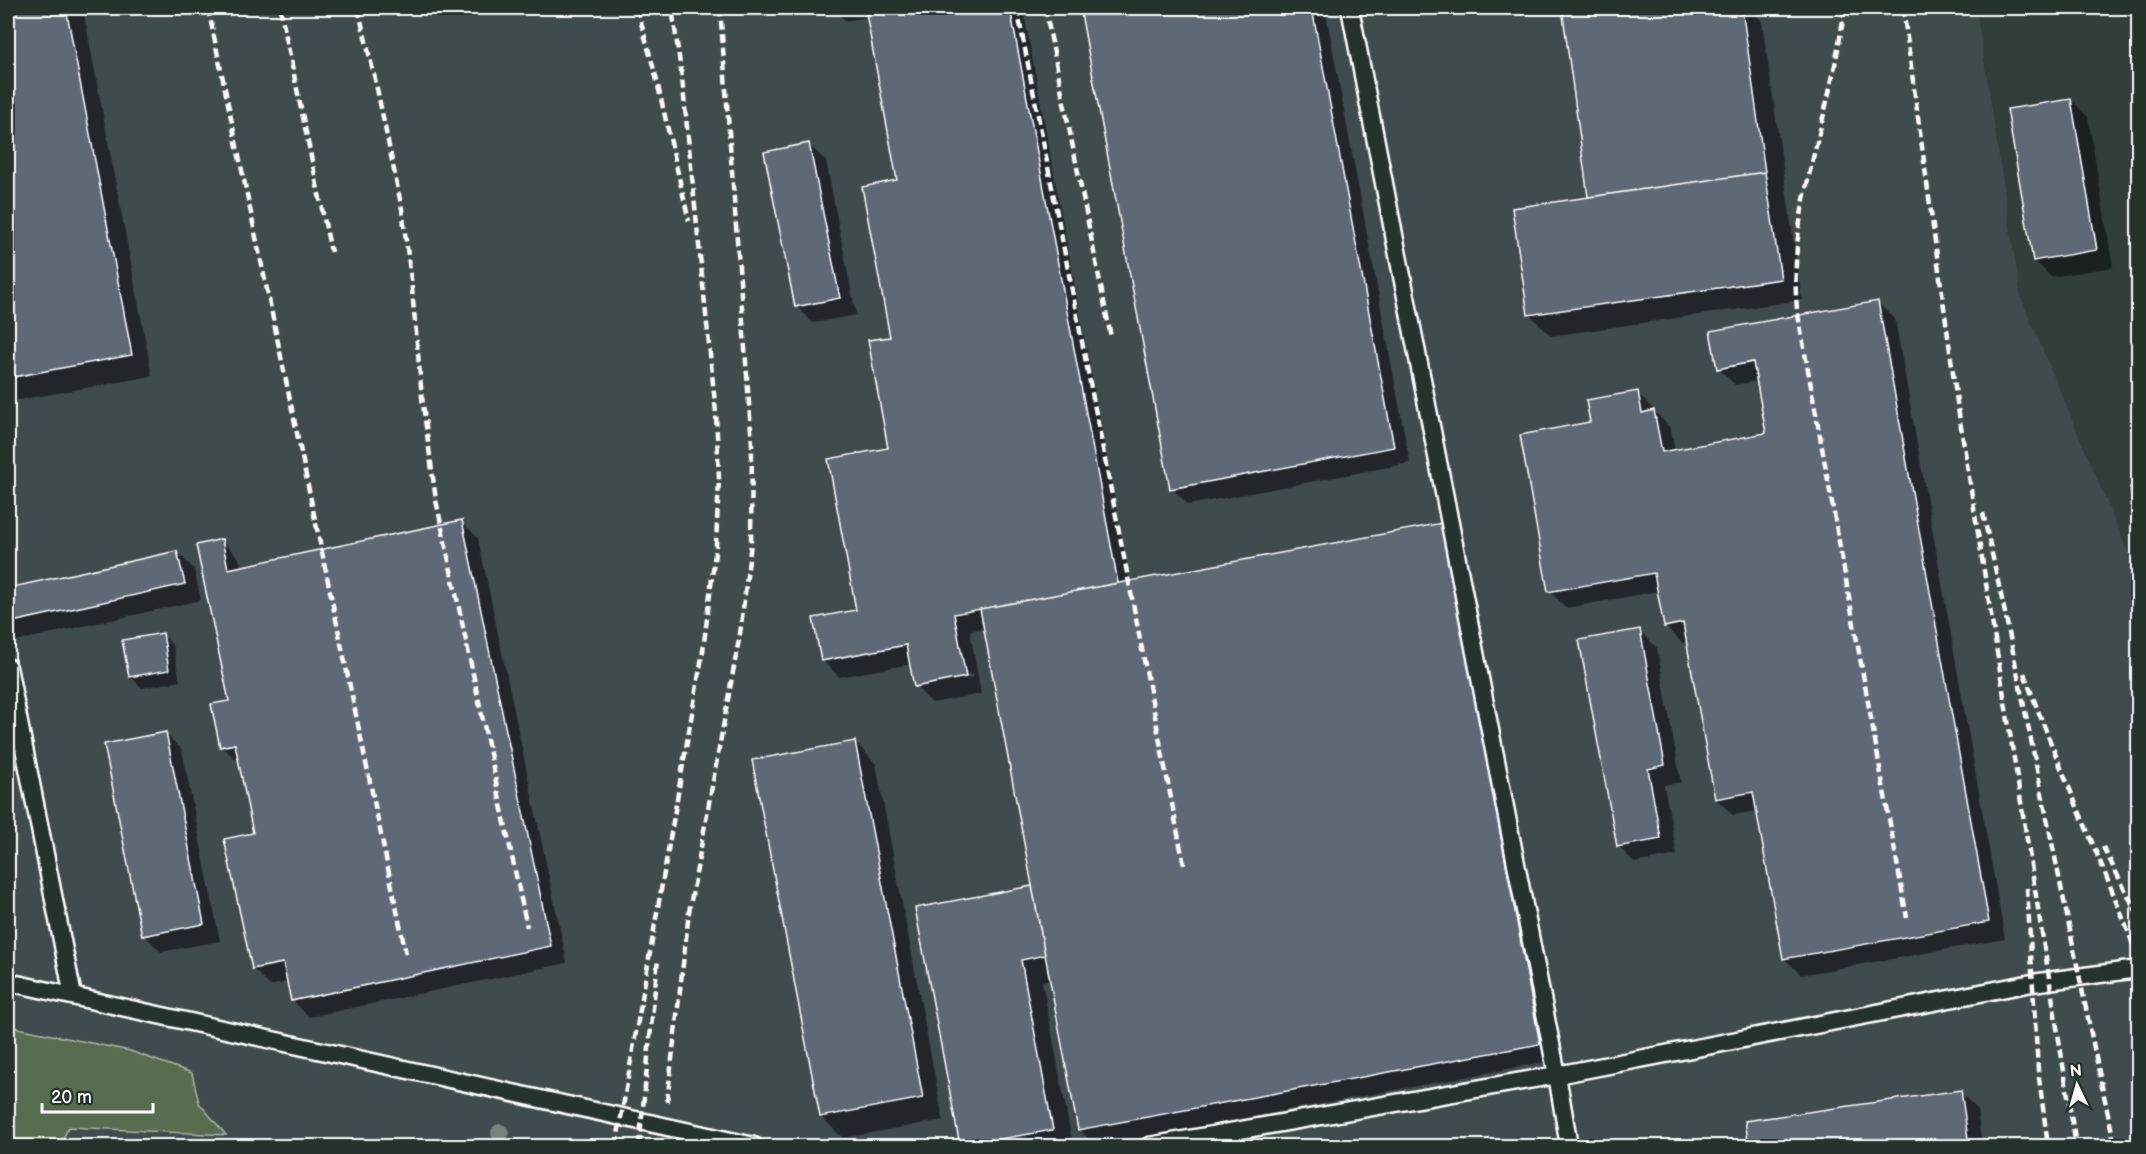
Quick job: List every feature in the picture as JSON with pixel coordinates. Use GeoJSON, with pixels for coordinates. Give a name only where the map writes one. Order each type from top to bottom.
{"type":"FeatureCollection","features":[{"type":"Feature","properties":{"kind":"lane"},"geometry":{"type":"LineString","coordinates":[[1350,8],[1569,1146]]}},
{"type":"Feature","properties":{"kind":"lane"},"geometry":{"type":"LineString","coordinates":[[8,667],[73,996]]}},
{"type":"Feature","properties":{"kind":"lane"},"geometry":{"type":"LineString","coordinates":[[1149,1146],[1557,1075],[2032,983],[2139,969]]}},
{"type":"Feature","properties":{"kind":"lane"},"geometry":{"type":"LineString","coordinates":[[8,982],[754,1146]]}},
{"type":"Feature","properties":{"kind":"shaded area"},"geometry":{"type":"Polygon","coordinates":[[[8,8],[1976,8],[2021,298],[2135,569],[2138,569],[2138,1146],[8,1146],[8,8]]]}},
{"type":"Feature","properties":{"kind":"green space"},"geometry":{"type":"Polygon","coordinates":[[[8,1026],[130,1051],[192,1073],[199,1103],[226,1135],[69,1127],[59,1146],[8,1146],[8,1026]]]}},
{"type":"Feature","properties":{"kind":"building"},"geometry":{"type":"Polygon","coordinates":[[[8,8],[66,8],[132,355],[8,378],[8,8]]]}},
{"type":"Feature","properties":{"kind":"building"},"geometry":{"type":"Polygon","coordinates":[[[865,8],[1010,8],[1118,583],[954,614],[966,677],[914,687],[906,645],[821,661],[813,618],[856,610],[828,459],[888,448],[868,340],[890,337],[862,187],[897,180],[865,8]]]}},
{"type":"Feature","properties":{"kind":"building"},"geometry":{"type":"Polygon","coordinates":[[[1080,8],[1312,8],[1394,447],[1170,489],[1080,8]]]}},
{"type":"Feature","properties":{"kind":"building"},"geometry":{"type":"Polygon","coordinates":[[[1562,8],[1742,8],[1765,172],[1588,197],[1562,8]]]}},
{"type":"Feature","properties":{"kind":"building"},"geometry":{"type":"Polygon","coordinates":[[[2071,99],[2097,250],[2033,261],[2007,109],[2071,99]]]}},
{"type":"Feature","properties":{"kind":"building"},"geometry":{"type":"Polygon","coordinates":[[[809,143],[840,298],[795,307],[764,152],[809,143]]]}},
{"type":"Feature","properties":{"kind":"building"},"geometry":{"type":"Polygon","coordinates":[[[1765,172],[1781,279],[1528,315],[1512,208],[1765,172]]]}},
{"type":"Feature","properties":{"kind":"building"},"geometry":{"type":"Polygon","coordinates":[[[1878,301],[1989,922],[1783,959],[1753,792],[1715,799],[1683,623],[1664,627],[1654,573],[1548,592],[1520,435],[1590,422],[1586,400],[1638,391],[1642,413],[1654,410],[1662,452],[1766,433],[1753,362],[1717,369],[1710,331],[1878,301]]]}},
{"type":"Feature","properties":{"kind":"building"},"geometry":{"type":"Polygon","coordinates":[[[2138,485],[2138,542],[2130,487],[2138,485]]]}},
{"type":"Feature","properties":{"kind":"building"},"geometry":{"type":"Polygon","coordinates":[[[462,520],[551,946],[291,1001],[283,963],[252,969],[224,839],[253,833],[235,744],[220,747],[211,704],[229,701],[196,545],[222,539],[228,569],[462,520]]]}},
{"type":"Feature","properties":{"kind":"building"},"geometry":{"type":"Polygon","coordinates":[[[1442,523],[1540,1044],[1078,1130],[980,609],[1442,523]]]}},
{"type":"Feature","properties":{"kind":"building"},"geometry":{"type":"Polygon","coordinates":[[[177,551],[185,584],[8,623],[8,588],[177,551]]]}},
{"type":"Feature","properties":{"kind":"building"},"geometry":{"type":"Polygon","coordinates":[[[1640,629],[1665,765],[1648,769],[1661,839],[1617,847],[1579,640],[1640,629]]]}},
{"type":"Feature","properties":{"kind":"building"},"geometry":{"type":"Polygon","coordinates":[[[163,633],[169,670],[129,677],[122,640],[163,633]]]}},
{"type":"Feature","properties":{"kind":"building"},"geometry":{"type":"Polygon","coordinates":[[[166,732],[204,924],[142,936],[104,744],[166,732]]]}},
{"type":"Feature","properties":{"kind":"building"},"geometry":{"type":"Polygon","coordinates":[[[855,741],[923,1098],[820,1117],[752,760],[855,741]]]}},
{"type":"Feature","properties":{"kind":"building"},"geometry":{"type":"Polygon","coordinates":[[[1032,886],[1045,955],[1021,960],[1053,1130],[960,1146],[915,908],[1032,886]]]}},
{"type":"Feature","properties":{"kind":"building"},"geometry":{"type":"Polygon","coordinates":[[[1961,1090],[1969,1146],[1749,1146],[1745,1121],[1961,1090]]]}},
{"type":"Feature","properties":{"kind":"railway"},"geometry":{"type":"LineString","coordinates":[[208,8],[406,954]]}},
{"type":"Feature","properties":{"kind":"railway"},"geometry":{"type":"LineString","coordinates":[[280,8],[331,252]]}},
{"type":"Feature","properties":{"kind":"railway"},"geometry":{"type":"LineString","coordinates":[[358,8],[402,209],[422,397],[436,500],[527,927]]}},
{"type":"Feature","properties":{"kind":"railway"},"geometry":{"type":"LineString","coordinates":[[637,8],[656,77],[689,221]]}},
{"type":"Feature","properties":{"kind":"railway"},"geometry":{"type":"LineString","coordinates":[[616,1146],[703,651],[716,545],[719,479],[716,413],[682,78],[672,8]]}},
{"type":"Feature","properties":{"kind":"railway"},"geometry":{"type":"LineString","coordinates":[[667,1102],[689,912],[740,634],[751,543],[752,444],[720,8]]}},
{"type":"Feature","properties":{"kind":"railway"},"geometry":{"type":"LineString","coordinates":[[1017,8],[1184,865]]}},
{"type":"Feature","properties":{"kind":"railway"},"geometry":{"type":"LineString","coordinates":[[1045,8],[1111,337]]}},
{"type":"Feature","properties":{"kind":"railway"},"geometry":{"type":"LineString","coordinates":[[1845,8],[1833,75],[1799,227],[1796,254],[1797,309],[1907,918]]}},
{"type":"Feature","properties":{"kind":"railway"},"geometry":{"type":"LineString","coordinates":[[1903,8],[1957,402],[2076,1146]]}},
{"type":"Feature","properties":{"kind":"railway"},"geometry":{"type":"LineString","coordinates":[[1983,513],[2115,1146]]}},
{"type":"Feature","properties":{"kind":"railway"},"geometry":{"type":"LineString","coordinates":[[2024,673],[2138,958]]}},
{"type":"Feature","properties":{"kind":"railway"},"geometry":{"type":"LineString","coordinates":[[2103,847],[2138,915]]}},
{"type":"Feature","properties":{"kind":"railway"},"geometry":{"type":"LineString","coordinates":[[2027,888],[2038,1070],[2048,1146]]}},
{"type":"Feature","properties":{"kind":"railway"},"geometry":{"type":"LineString","coordinates":[[639,1146],[658,959]]}}]}
